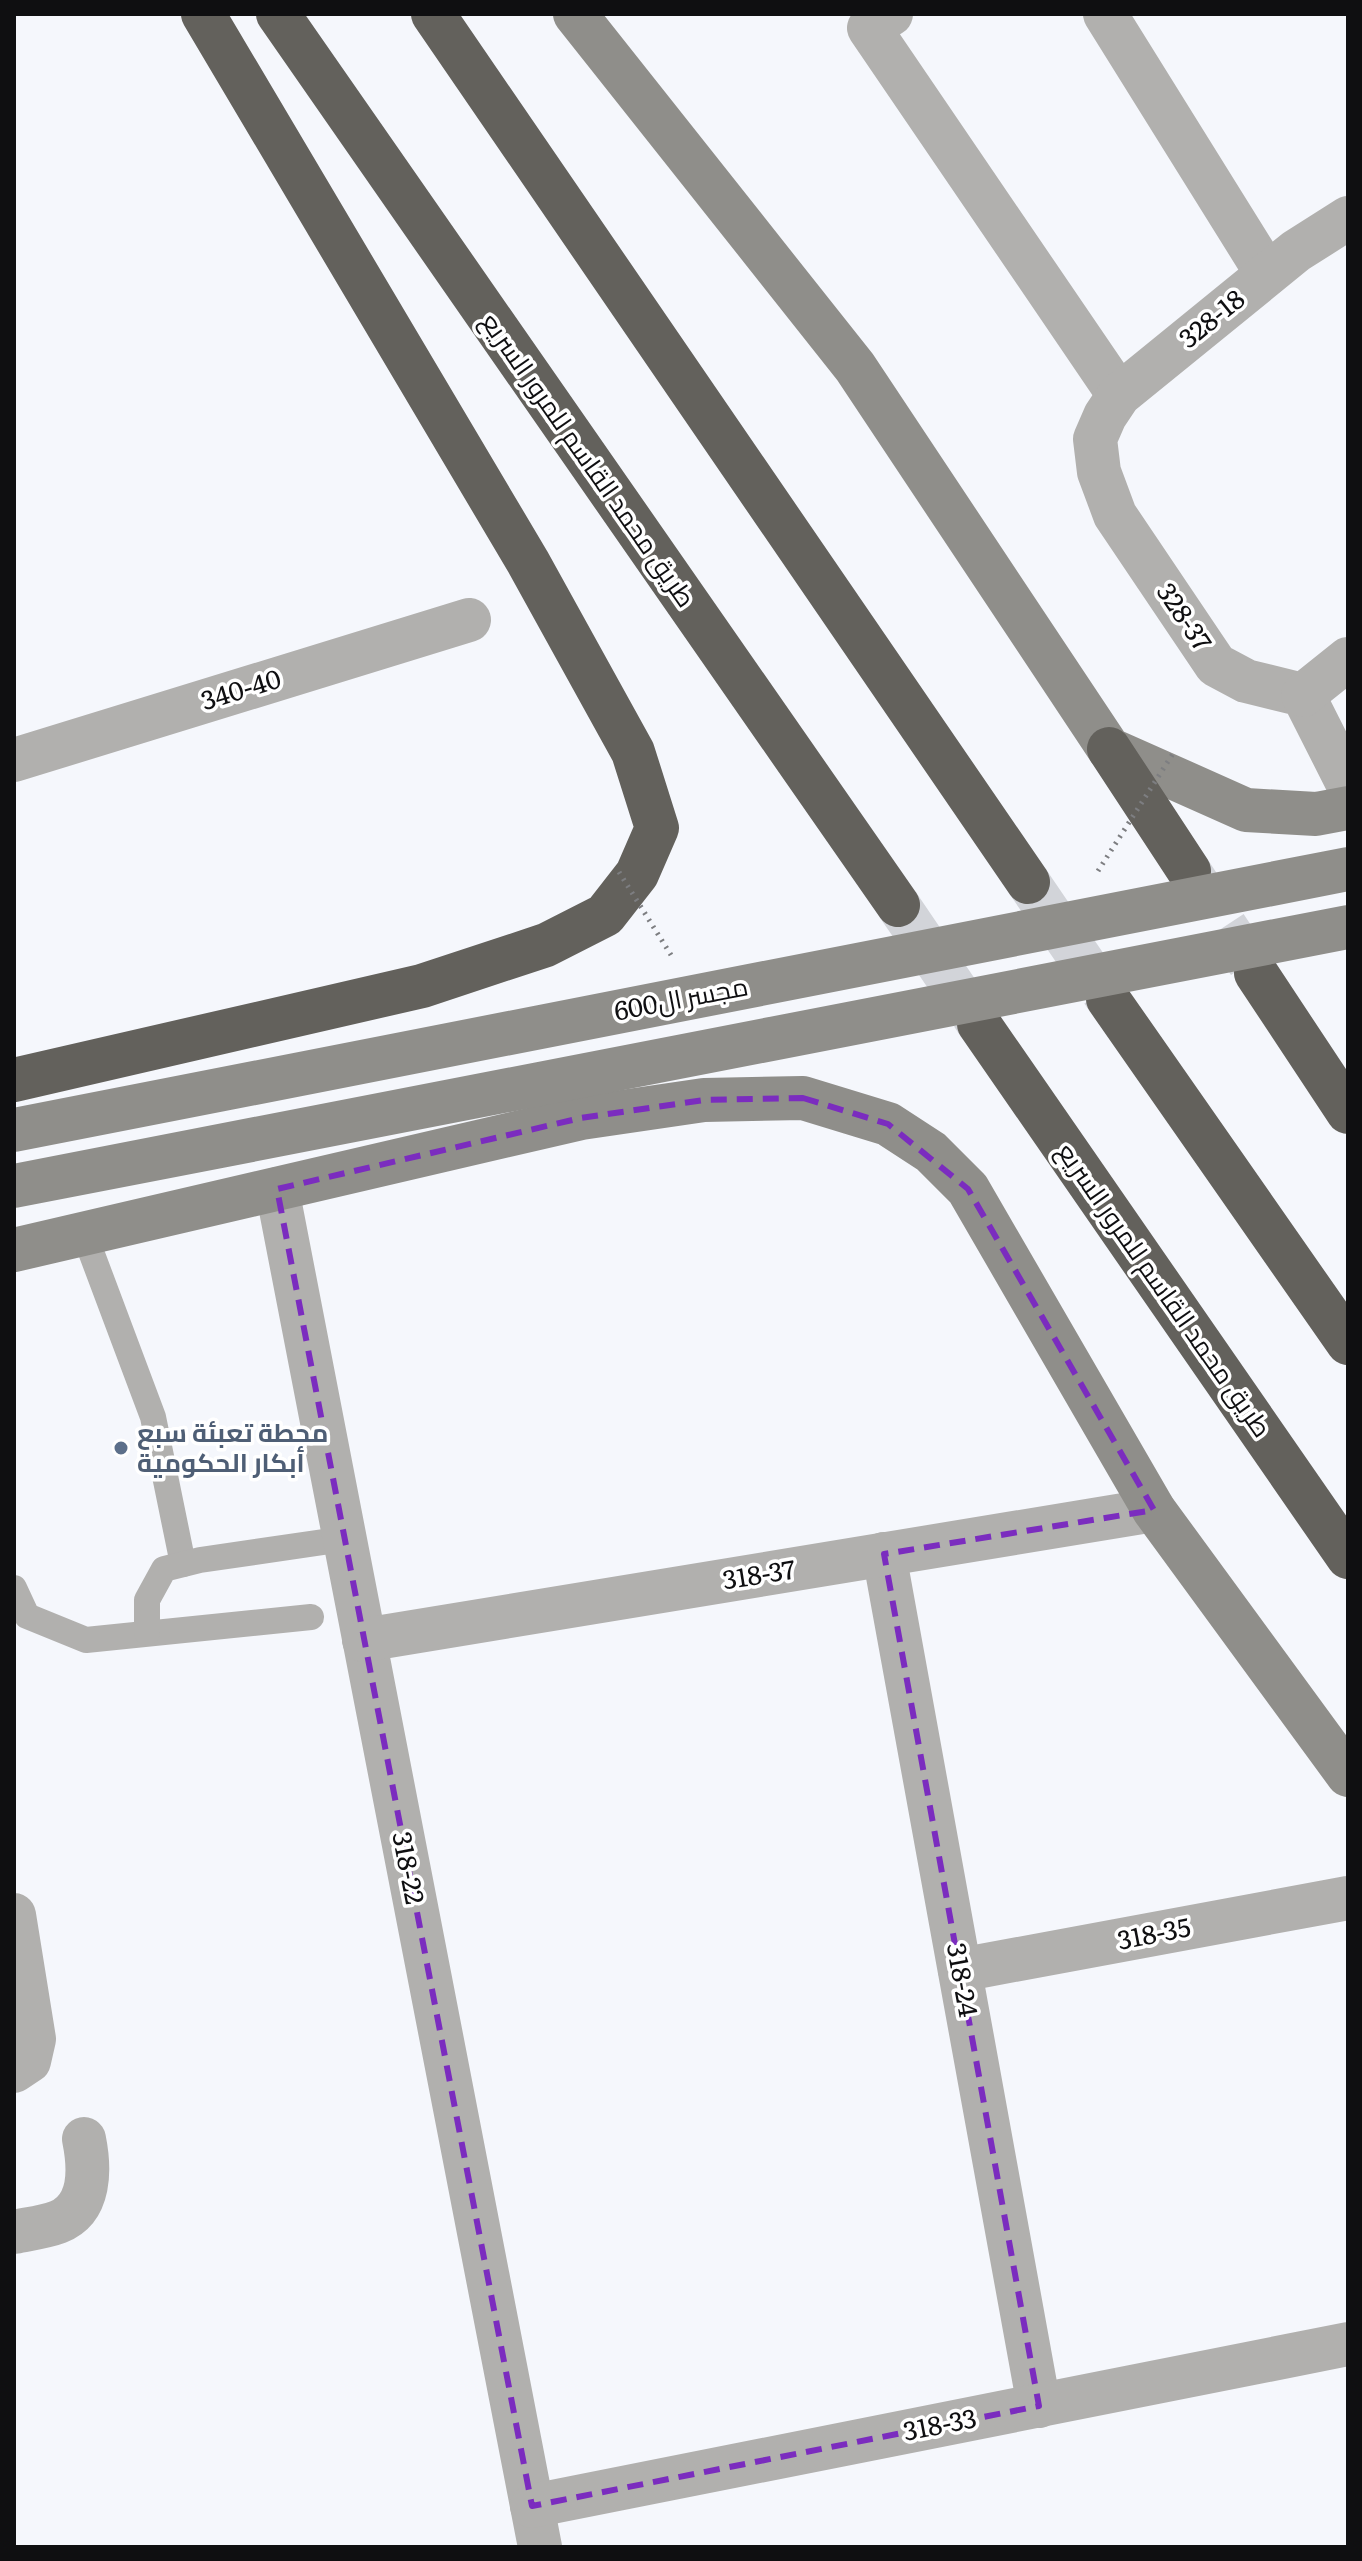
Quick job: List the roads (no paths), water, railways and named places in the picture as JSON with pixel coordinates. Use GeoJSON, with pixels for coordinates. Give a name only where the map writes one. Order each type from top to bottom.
{"type":"FeatureCollection","features":[{"type":"Feature","properties":{"kind":"highway"},"geometry":{"type":"LineString","coordinates":[[14,1080],[422,986],[546,945],[605,915],[637,874],[657,828],[633,752],[528,562],[203,14]]}},
{"type":"Feature","properties":{"kind":"highway","name":"طريق محمد القاسم للمرور السريع"},"geometry":{"type":"LineString","coordinates":[[278,14],[898,905]]}},
{"type":"Feature","properties":{"kind":"highway"},"geometry":{"type":"LineString","coordinates":[[433,14],[1028,882]]}},
{"type":"Feature","properties":{"kind":"highway"},"geometry":{"type":"LineString","coordinates":[[1109,749],[1189,871]]}},
{"type":"Feature","properties":{"kind":"highway"},"geometry":{"type":"LineString","coordinates":[[1256,973],[1348,1112]]}},
{"type":"Feature","properties":{"kind":"highway"},"geometry":{"type":"LineString","coordinates":[[1108,999],[1348,1343]]}},
{"type":"Feature","properties":{"kind":"highway","name":"طريق محمد القاسم للمرور السريع"},"geometry":{"type":"LineString","coordinates":[[979,1024],[1348,1557]]}},
{"type":"Feature","properties":{"kind":"street"},"geometry":{"type":"LineString","coordinates":[[575,14],[855,367],[1109,749],[1246,810],[1316,814],[1348,808]]}},
{"type":"Feature","properties":{"kind":"street"},"geometry":{"type":"LineString","coordinates":[[1105,14],[1267,274]]}},
{"type":"Feature","properties":{"kind":"street"},"geometry":{"type":"LineString","coordinates":[[873,19],[1119,395]]}},
{"type":"Feature","properties":{"kind":"street","name":"328-18"},"geometry":{"type":"LineString","coordinates":[[1095,439],[1119,395],[1296,251],[1348,218]]}},
{"type":"Feature","properties":{"kind":"street","name":"328-37"},"geometry":{"type":"LineString","coordinates":[[1095,439],[1099,472],[1115,515],[1216,665],[1246,681],[1303,695]]}},
{"type":"Feature","properties":{"kind":"street","name":"340-40"},"geometry":{"type":"LineString","coordinates":[[14,760],[469,620]]}},
{"type":"Feature","properties":{"kind":"street"},"geometry":{"type":"LineString","coordinates":[[1348,659],[1303,695],[1348,784]]}},
{"type":"Feature","properties":{"kind":"street","name":"مجسر ال600"},"geometry":{"type":"LineString","coordinates":[[14,1130],[1348,869]]}},
{"type":"Feature","properties":{"kind":"street"},"geometry":{"type":"LineString","coordinates":[[14,1186],[1348,927]]}},
{"type":"Feature","properties":{"kind":"street"},"geometry":{"type":"LineString","coordinates":[[14,1250],[581,1118],[704,1100],[803,1098],[888,1124],[931,1152],[968,1189],[1154,1510],[1348,1775]]}},
{"type":"Feature","properties":{"kind":"street","name":"318-22"},"geometry":{"type":"LineString","coordinates":[[277,1189],[536,2527]]}},
{"type":"Feature","properties":{"kind":"street","name":"318-37"},"geometry":{"type":"LineString","coordinates":[[364,1640],[1154,1510]]}},
{"type":"Feature","properties":{"kind":"street","name":"318-24"},"geometry":{"type":"LineString","coordinates":[[884,1554],[1039,2406]]}},
{"type":"Feature","properties":{"kind":"street","name":"318-35"},"geometry":{"type":"LineString","coordinates":[[960,1970],[1348,1898]]}},
{"type":"Feature","properties":{"kind":"street"},"geometry":{"type":"LineString","coordinates":[[14,1915],[34,2039],[29,2061],[14,2071]]}},
{"type":"Feature","properties":{"kind":"street"},"geometry":{"type":"LineString","coordinates":[[14,2232],[60,2222],[81,2203],[89,2166],[84,2139]]}},
{"type":"Feature","properties":{"kind":"street","name":"318-33"},"geometry":{"type":"LineString","coordinates":[[536,2527],[1039,2406],[1348,2344]]}},
{"type":"Feature","properties":{"kind":"lane"},"geometry":{"type":"LineString","coordinates":[[84,1233],[153,1417],[183,1564]]}},
{"type":"Feature","properties":{"kind":"lane"},"geometry":{"type":"LineString","coordinates":[[147,1632],[147,1600],[164,1569],[344,1539]]}},
{"type":"Feature","properties":{"kind":"lane"},"geometry":{"type":"LineString","coordinates":[[14,1588],[27,1616],[86,1640],[311,1617]]}},
{"type":"Feature","properties":{"kind":"tunnel"},"geometry":{"type":"LineString","coordinates":[[1189,871],[1256,973]]}},
{"type":"Feature","properties":{"kind":"tunnel"},"geometry":{"type":"LineString","coordinates":[[1028,882],[1108,999]]}},
{"type":"Feature","properties":{"kind":"tunnel"},"geometry":{"type":"LineString","coordinates":[[898,905],[979,1024]]}},
{"type":"Feature","properties":{"kind":"place","name":"محطة تعبئة سبع أبكار الحكومية"},"geometry":{"type":"Point","coordinates":[121,1448]}}]}
